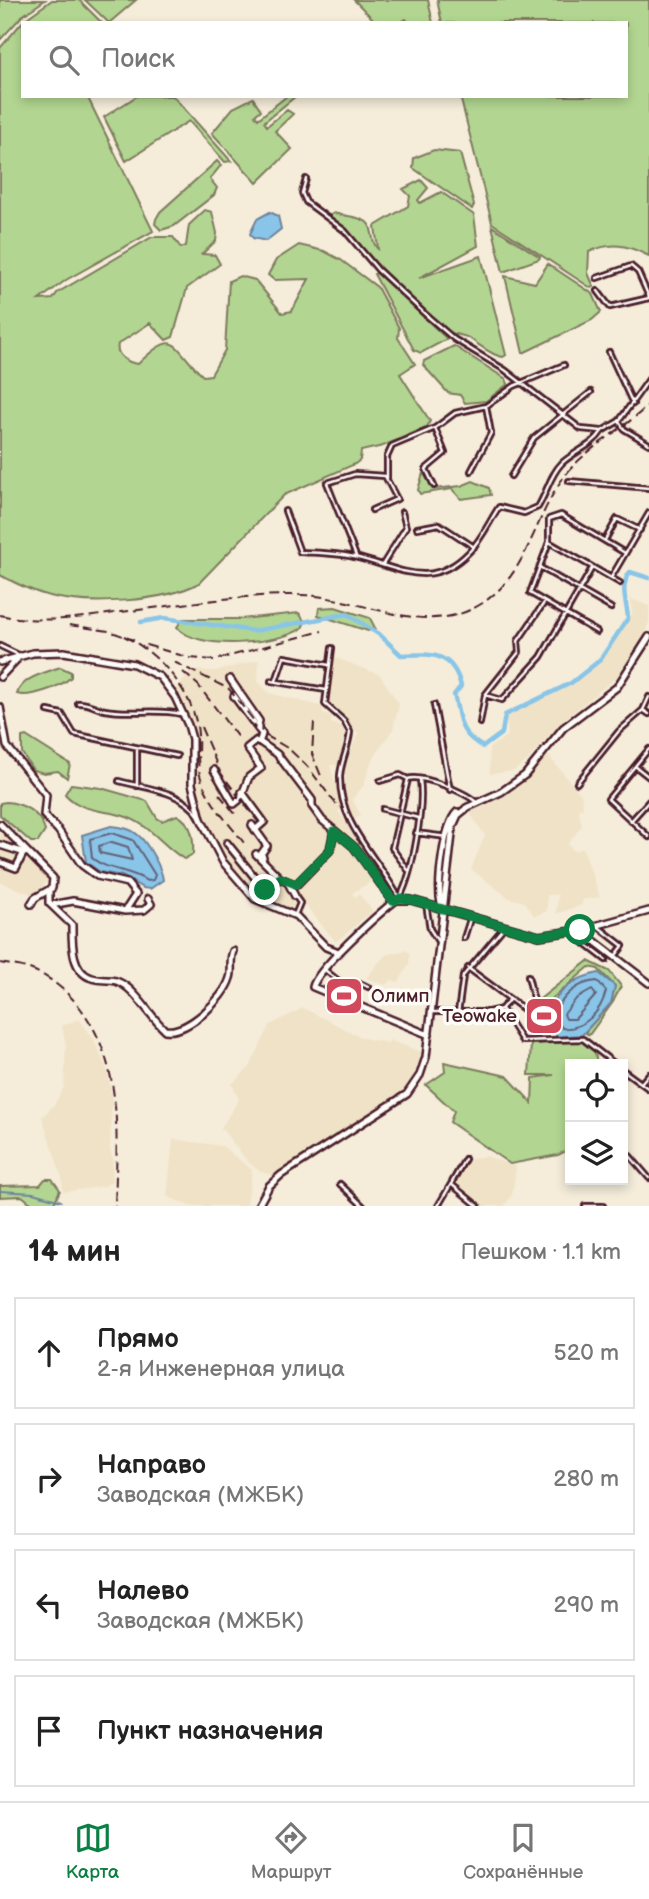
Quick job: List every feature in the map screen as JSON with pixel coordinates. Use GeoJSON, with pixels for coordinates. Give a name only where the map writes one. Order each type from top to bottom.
{"type":"FeatureCollection","features":[{"type":"Feature","properties":{"kind":"street"},"geometry":{"type":"LineString","coordinates":[[306,179],[303,197],[318,214],[345,231],[378,270],[434,322],[454,339],[505,370],[561,416],[586,431],[602,431]]}},
{"type":"Feature","properties":{"kind":"street"},"geometry":{"type":"LineString","coordinates":[[597,278],[631,265],[638,272],[649,297],[610,307],[598,291]]}},
{"type":"Feature","properties":{"kind":"street"},"geometry":{"type":"LineString","coordinates":[[609,352],[633,404]]}},
{"type":"Feature","properties":{"kind":"street"},"geometry":{"type":"LineString","coordinates":[[372,510],[396,500],[387,478],[387,457],[392,446],[435,428],[455,413],[486,406],[521,383],[564,365]]}},
{"type":"Feature","properties":{"kind":"street"},"geometry":{"type":"LineString","coordinates":[[285,511],[300,552],[357,558],[414,575],[447,570],[474,547],[499,507],[524,513],[538,507],[554,472],[575,452],[619,421],[649,379]]}},
{"type":"Feature","properties":{"kind":"street"},"geometry":{"type":"LineString","coordinates":[[511,476],[534,438],[591,392]]}},
{"type":"Feature","properties":{"kind":"street"},"geometry":{"type":"LineString","coordinates":[[471,471],[491,433],[486,406]]}},
{"type":"Feature","properties":{"kind":"street"},"geometry":{"type":"LineString","coordinates":[[619,421],[624,429],[649,444]]}},
{"type":"Feature","properties":{"kind":"street"},"geometry":{"type":"LineString","coordinates":[[434,486],[426,469],[445,453],[435,428]]}},
{"type":"Feature","properties":{"kind":"street"},"geometry":{"type":"LineString","coordinates":[[357,558],[327,483],[355,474],[387,478]]}},
{"type":"Feature","properties":{"kind":"street"},"geometry":{"type":"LineString","coordinates":[[569,481],[649,488]]}},
{"type":"Feature","properties":{"kind":"street"},"geometry":{"type":"LineString","coordinates":[[383,565],[406,527],[402,512]]}},
{"type":"Feature","properties":{"kind":"street"},"geometry":{"type":"LineString","coordinates":[[611,578],[649,513]]}},
{"type":"Feature","properties":{"kind":"street"},"geometry":{"type":"LineString","coordinates":[[597,632],[530,593],[549,542],[549,519],[561,515],[625,553]]}},
{"type":"Feature","properties":{"kind":"street"},"geometry":{"type":"LineString","coordinates":[[605,541],[617,519],[640,530]]}},
{"type":"Feature","properties":{"kind":"street"},"geometry":{"type":"LineString","coordinates":[[417,528],[439,524],[474,547]]}},
{"type":"Feature","properties":{"kind":"street"},"geometry":{"type":"LineString","coordinates":[[549,542],[620,583]]}},
{"type":"Feature","properties":{"kind":"street"},"geometry":{"type":"LineString","coordinates":[[541,568],[611,608]]}},
{"type":"Feature","properties":{"kind":"street"},"geometry":{"type":"LineString","coordinates":[[485,695],[502,700],[541,657],[568,615],[592,568]]}},
{"type":"Feature","properties":{"kind":"street"},"geometry":{"type":"LineString","coordinates":[[480,723],[485,695],[519,652],[518,641],[544,603]]}},
{"type":"Feature","properties":{"kind":"street"},"geometry":{"type":"LineString","coordinates":[[443,908],[440,886],[452,818],[525,775],[563,728],[612,691],[649,637]]}},
{"type":"Feature","properties":{"kind":"street"},"geometry":{"type":"LineString","coordinates":[[0,646],[20,656]]}},
{"type":"Feature","properties":{"kind":"street"},"geometry":{"type":"LineString","coordinates":[[332,648],[325,704],[344,721],[350,732],[341,769],[342,792],[352,826],[396,900]]}},
{"type":"Feature","properties":{"kind":"street"},"geometry":{"type":"LineString","coordinates":[[0,662],[56,651],[139,666],[165,682],[184,715],[192,739],[192,784],[201,819],[211,843],[243,887],[262,903],[305,922],[329,950],[336,951]]}},
{"type":"Feature","properties":{"kind":"street"},"geometry":{"type":"LineString","coordinates":[[0,677],[20,656]]}},
{"type":"Feature","properties":{"kind":"street"},"geometry":{"type":"LineString","coordinates":[[326,690],[273,681],[284,657],[329,665]]}},
{"type":"Feature","properties":{"kind":"street"},"geometry":{"type":"LineString","coordinates":[[230,679],[259,720],[260,740],[276,754],[312,800],[312,806],[322,820],[354,847],[396,900],[443,908],[539,936],[580,930],[649,911]]}},
{"type":"Feature","properties":{"kind":"street"},"geometry":{"type":"LineString","coordinates":[[234,696],[258,727]]}},
{"type":"Feature","properties":{"kind":"street"},"geometry":{"type":"LineString","coordinates":[[577,783],[619,731],[643,710],[649,697]]}},
{"type":"Feature","properties":{"kind":"street"},"geometry":{"type":"LineString","coordinates":[[78,703],[104,710],[145,713],[158,709],[184,715]]}},
{"type":"Feature","properties":{"kind":"street"},"geometry":{"type":"LineString","coordinates":[[434,705],[450,790]]}},
{"type":"Feature","properties":{"kind":"street"},"geometry":{"type":"LineString","coordinates":[[0,707],[6,746],[46,795],[44,815],[88,871],[97,876],[119,879],[135,891],[136,897],[125,911]]}},
{"type":"Feature","properties":{"kind":"street"},"geometry":{"type":"LineString","coordinates":[[643,710],[649,715]]}},
{"type":"Feature","properties":{"kind":"street"},"geometry":{"type":"LineString","coordinates":[[48,711],[62,714],[74,734],[177,757]]}},
{"type":"Feature","properties":{"kind":"street"},"geometry":{"type":"LineString","coordinates":[[214,770],[234,804],[249,777],[261,768],[247,748],[250,743],[260,740]]}},
{"type":"Feature","properties":{"kind":"street"},"geometry":{"type":"LineString","coordinates":[[137,749],[138,786]]}},
{"type":"Feature","properties":{"kind":"street"},"geometry":{"type":"LineString","coordinates":[[649,749],[608,799],[649,837]]}},
{"type":"Feature","properties":{"kind":"street"},"geometry":{"type":"LineString","coordinates":[[635,766],[649,777]]}},
{"type":"Feature","properties":{"kind":"street"},"geometry":{"type":"LineString","coordinates":[[380,781],[400,775],[408,779],[415,776],[420,780],[430,780],[477,803]]}},
{"type":"Feature","properties":{"kind":"street"},"geometry":{"type":"LineString","coordinates":[[408,779],[392,848],[409,870]]}},
{"type":"Feature","properties":{"kind":"street"},"geometry":{"type":"LineString","coordinates":[[420,780],[418,818],[409,870],[396,900],[350,944],[336,951],[313,982],[316,989],[429,1035]]}},
{"type":"Feature","properties":{"kind":"street"},"geometry":{"type":"LineString","coordinates":[[119,781],[179,797],[192,806],[201,819]]}},
{"type":"Feature","properties":{"kind":"street"},"geometry":{"type":"LineString","coordinates":[[240,796],[264,822],[253,828],[267,846],[261,854],[268,866]]}},
{"type":"Feature","properties":{"kind":"street"},"geometry":{"type":"LineString","coordinates":[[631,821],[649,801]]}},
{"type":"Feature","properties":{"kind":"street"},"geometry":{"type":"LineString","coordinates":[[258,1206],[269,1186],[281,1175],[407,1094],[420,1075],[429,1035],[453,826],[458,815],[468,807]]}},
{"type":"Feature","properties":{"kind":"street"},"geometry":{"type":"LineString","coordinates":[[383,809],[418,818]]}},
{"type":"Feature","properties":{"kind":"street"},"geometry":{"type":"LineString","coordinates":[[0,824],[25,853],[53,878],[54,884],[49,891],[35,898],[31,904]]}},
{"type":"Feature","properties":{"kind":"street"},"geometry":{"type":"LineString","coordinates":[[256,854],[280,878],[296,884],[330,850],[334,831]]}},
{"type":"Feature","properties":{"kind":"street"},"geometry":{"type":"LineString","coordinates":[[416,833],[447,837]]}},
{"type":"Feature","properties":{"kind":"street"},"geometry":{"type":"LineString","coordinates":[[227,843],[265,890],[280,878]]}},
{"type":"Feature","properties":{"kind":"street"},"geometry":{"type":"LineString","coordinates":[[0,845],[25,853]]}},
{"type":"Feature","properties":{"kind":"street"},"geometry":{"type":"LineString","coordinates":[[0,862],[16,868],[25,853]]}},
{"type":"Feature","properties":{"kind":"street"},"geometry":{"type":"LineString","coordinates":[[287,881],[300,903],[294,915]]}},
{"type":"Feature","properties":{"kind":"street"},"geometry":{"type":"LineString","coordinates":[[49,891],[51,905],[72,925],[74,956],[84,973],[95,979],[108,978],[121,983],[131,990],[158,1024],[169,1031],[193,1022],[219,997],[231,977],[233,951]]}},
{"type":"Feature","properties":{"kind":"street"},"geometry":{"type":"LineString","coordinates":[[51,905],[73,901],[125,911],[144,910],[150,904],[148,899]]}},
{"type":"Feature","properties":{"kind":"street"},"geometry":{"type":"LineString","coordinates":[[426,904],[430,929],[439,943]]}},
{"type":"Feature","properties":{"kind":"street"},"geometry":{"type":"LineString","coordinates":[[464,938],[471,916]]}},
{"type":"Feature","properties":{"kind":"street"},"geometry":{"type":"LineString","coordinates":[[596,925],[624,946],[615,957]]}},
{"type":"Feature","properties":{"kind":"street"},"geometry":{"type":"LineString","coordinates":[[458,1013],[463,976],[504,927]]}},
{"type":"Feature","properties":{"kind":"street"},"geometry":{"type":"LineString","coordinates":[[580,930],[649,983]]}},
{"type":"Feature","properties":{"kind":"street"},"geometry":{"type":"LineString","coordinates":[[589,937],[584,943],[606,960]]}},
{"type":"Feature","properties":{"kind":"street"},"geometry":{"type":"LineString","coordinates":[[468,968],[526,1011],[534,1001],[528,976]]}},
{"type":"Feature","properties":{"kind":"street"},"geometry":{"type":"LineString","coordinates":[[324,970],[350,990],[362,984],[368,987]]}},
{"type":"Feature","properties":{"kind":"street"},"geometry":{"type":"LineString","coordinates":[[432,1012],[458,1013],[502,1009],[510,999]]}},
{"type":"Feature","properties":{"kind":"street"},"geometry":{"type":"LineString","coordinates":[[502,1009],[522,1041],[583,1039],[608,1059]]}},
{"type":"Feature","properties":{"kind":"street"},"geometry":{"type":"LineString","coordinates":[[628,1074],[649,1089]]}},
{"type":"Feature","properties":{"kind":"street"},"geometry":{"type":"LineString","coordinates":[[641,1083],[649,1074]]}},
{"type":"Feature","properties":{"kind":"street"},"geometry":{"type":"LineString","coordinates":[[629,1157],[649,1178]]}},
{"type":"Feature","properties":{"kind":"street"},"geometry":{"type":"LineString","coordinates":[[438,1206],[465,1159]]}},
{"type":"Feature","properties":{"kind":"street"},"geometry":{"type":"LineString","coordinates":[[340,1184],[363,1206]]}},
{"type":"Feature","properties":{"kind":"street"},"geometry":{"type":"LineString","coordinates":[[451,1184],[477,1206]]}},
{"type":"Feature","properties":{"kind":"street"},"geometry":{"type":"LineString","coordinates":[[585,1206],[603,1206]]}},
{"type":"Feature","properties":{"kind":"shaded area"},"geometry":{"type":"Polygon","coordinates":[[[631,599],[649,606],[649,621],[645,633],[617,677],[560,723],[528,760],[514,771],[490,774],[489,748],[508,735],[506,716],[575,681],[601,660],[632,614],[631,599]]]}},
{"type":"Feature","properties":{"kind":"shaded area"},"geometry":{"type":"Polygon","coordinates":[[[332,656],[380,675],[399,704],[393,729],[371,762],[364,785],[352,799],[361,815],[350,821],[346,805],[345,767],[358,733],[327,704],[332,656]]]}},
{"type":"Feature","properties":{"kind":"shaded area"},"geometry":{"type":"Polygon","coordinates":[[[259,660],[258,681],[269,693],[324,707],[322,713],[332,716],[331,723],[345,727],[338,765],[330,765],[342,808],[338,811],[382,875],[352,893],[355,897],[359,894],[373,911],[336,942],[297,895],[292,898],[295,906],[288,910],[264,900],[225,858],[205,828],[193,777],[194,740],[191,724],[174,691],[193,670],[215,671],[259,660]]]}},
{"type":"Feature","properties":{"kind":"shaded area"},"geometry":{"type":"Polygon","coordinates":[[[548,755],[581,795],[583,807],[578,810],[582,825],[568,844],[574,851],[583,848],[600,897],[582,900],[582,905],[556,914],[558,895],[547,895],[547,911],[534,916],[525,902],[509,898],[471,869],[485,835],[469,812],[502,798],[548,755]]]}},
{"type":"Feature","properties":{"kind":"shaded area"},"geometry":{"type":"Polygon","coordinates":[[[0,819],[32,851],[47,880],[41,891],[31,894],[0,882],[0,819]]]}},
{"type":"Feature","properties":{"kind":"shaded area"},"geometry":{"type":"Polygon","coordinates":[[[406,950],[410,954],[409,964],[399,982],[392,980],[385,985],[366,978],[385,955],[406,950]]]}},
{"type":"Feature","properties":{"kind":"shaded area"},"geometry":{"type":"Polygon","coordinates":[[[303,1008],[363,1038],[388,1043],[389,1040],[424,1053],[405,1090],[274,1176],[259,1171],[247,1161],[221,1128],[239,1099],[232,1084],[250,1067],[270,1025],[303,1008]]]}},
{"type":"Feature","properties":{"kind":"shaded area"},"geometry":{"type":"Polygon","coordinates":[[[79,1019],[93,1038],[107,1070],[112,1097],[112,1181],[105,1186],[63,1192],[62,1178],[42,1117],[54,1105],[64,1087],[66,1046],[62,1026],[79,1019]]]}},
{"type":"Feature","properties":{"kind":"shaded area"},"geometry":{"type":"Polygon","coordinates":[[[173,1139],[222,1146],[252,1170],[247,1206],[189,1206],[167,1196],[173,1139]]]}},
{"type":"Feature","properties":{"kind":"shaded area"},"geometry":{"type":"Polygon","coordinates":[[[486,1156],[516,1167],[512,1195],[504,1206],[480,1206],[454,1185],[466,1160],[486,1156]]]}},
{"type":"Feature","properties":{"kind":"green space"},"geometry":{"type":"Polygon","coordinates":[[[0,0],[45,0],[22,16],[0,40],[0,0]]]}},
{"type":"Feature","properties":{"kind":"green space"},"geometry":{"type":"Polygon","coordinates":[[[52,0],[79,0],[100,21],[23,21],[52,0]]]}},
{"type":"Feature","properties":{"kind":"green space"},"geometry":{"type":"Polygon","coordinates":[[[85,0],[136,0],[111,21],[107,21],[85,0]]]}},
{"type":"Feature","properties":{"kind":"green space"},"geometry":{"type":"Polygon","coordinates":[[[354,0],[428,0],[433,21],[406,19],[375,21],[354,0]]]}},
{"type":"Feature","properties":{"kind":"green space"},"geometry":{"type":"Polygon","coordinates":[[[437,0],[649,0],[649,256],[619,246],[605,246],[589,252],[588,273],[594,287],[591,288],[492,223],[461,98],[628,98],[628,21],[442,21],[437,0]]]}},
{"type":"Feature","properties":{"kind":"green space"},"geometry":{"type":"Polygon","coordinates":[[[21,24],[21,98],[88,98],[153,231],[66,280],[39,300],[53,299],[57,293],[152,237],[173,237],[181,248],[186,246],[189,225],[205,210],[212,212],[217,233],[216,241],[202,254],[215,255],[220,264],[187,288],[173,337],[166,340],[150,323],[118,344],[118,352],[123,358],[138,364],[161,345],[168,343],[174,345],[203,376],[211,375],[225,350],[229,281],[240,276],[255,280],[282,313],[292,311],[309,279],[274,280],[268,275],[276,260],[299,245],[324,251],[341,260],[377,287],[399,328],[398,338],[415,364],[400,374],[430,421],[427,427],[383,446],[361,451],[360,460],[355,464],[284,495],[199,583],[184,589],[146,598],[84,601],[37,592],[0,575],[0,48],[21,24]]]}},
{"type":"Feature","properties":{"kind":"green space"},"geometry":{"type":"Polygon","coordinates":[[[134,98],[175,98],[231,161],[225,162],[189,121],[126,161],[104,117],[134,98]]]}},
{"type":"Feature","properties":{"kind":"green space"},"geometry":{"type":"Polygon","coordinates":[[[253,98],[261,110],[255,115],[258,119],[284,98],[294,98],[264,122],[267,126],[287,110],[293,114],[275,131],[292,149],[257,183],[212,133],[233,108],[253,98]]]}},
{"type":"Feature","properties":{"kind":"green space"},"geometry":{"type":"Polygon","coordinates":[[[434,150],[460,153],[474,205],[472,209],[413,168],[414,158],[434,150]]]}},
{"type":"Feature","properties":{"kind":"green space"},"geometry":{"type":"Polygon","coordinates":[[[217,161],[221,165],[210,179],[217,188],[214,195],[174,226],[161,230],[155,224],[160,212],[217,161]]]}},
{"type":"Feature","properties":{"kind":"green space"},"geometry":{"type":"Polygon","coordinates":[[[421,180],[428,188],[418,200],[420,203],[441,192],[474,215],[478,246],[419,278],[481,256],[506,355],[503,357],[433,322],[362,248],[330,222],[329,216],[334,213],[367,222],[378,249],[375,226],[408,206],[410,196],[403,189],[421,180]]]}},
{"type":"Feature","properties":{"kind":"green space"},"geometry":{"type":"Polygon","coordinates":[[[492,226],[540,257],[539,259],[503,272],[492,226]]]}},
{"type":"Feature","properties":{"kind":"green space"},"geometry":{"type":"Polygon","coordinates":[[[548,264],[593,294],[601,312],[592,320],[523,353],[505,276],[535,283],[548,264]]]}},
{"type":"Feature","properties":{"kind":"green space"},"geometry":{"type":"Polygon","coordinates":[[[377,273],[447,339],[421,353],[414,350],[374,274],[377,273]]]}},
{"type":"Feature","properties":{"kind":"green space"},"geometry":{"type":"Polygon","coordinates":[[[454,346],[506,379],[508,384],[486,401],[465,403],[460,395],[448,393],[423,365],[424,361],[454,346]]]}},
{"type":"Feature","properties":{"kind":"green space"},"geometry":{"type":"Polygon","coordinates":[[[423,473],[434,489],[461,486],[473,481],[489,488],[491,495],[461,499],[452,489],[420,494],[418,490],[423,473]]]}},
{"type":"Feature","properties":{"kind":"green space"},"geometry":{"type":"Polygon","coordinates":[[[335,607],[370,618],[375,628],[368,631],[318,615],[319,608],[335,607]]]}},
{"type":"Feature","properties":{"kind":"green space"},"geometry":{"type":"Polygon","coordinates":[[[299,613],[305,622],[302,628],[291,634],[257,641],[238,643],[201,640],[187,635],[177,627],[183,619],[241,619],[299,613]]]}},
{"type":"Feature","properties":{"kind":"green space"},"geometry":{"type":"Polygon","coordinates":[[[60,667],[71,672],[71,677],[66,681],[37,693],[17,694],[24,683],[60,667]]]}},
{"type":"Feature","properties":{"kind":"green space"},"geometry":{"type":"Polygon","coordinates":[[[26,736],[70,764],[67,778],[58,771],[44,773],[33,770],[22,753],[22,737],[26,736]]]}},
{"type":"Feature","properties":{"kind":"green space"},"geometry":{"type":"Polygon","coordinates":[[[71,784],[101,788],[147,801],[157,818],[162,821],[177,815],[186,822],[191,832],[193,854],[184,859],[147,828],[130,818],[77,804],[65,794],[71,784]]]}},
{"type":"Feature","properties":{"kind":"green space"},"geometry":{"type":"Polygon","coordinates":[[[0,803],[25,807],[40,819],[45,831],[38,842],[31,842],[0,815],[0,803]]]}},
{"type":"Feature","properties":{"kind":"green space"},"geometry":{"type":"Polygon","coordinates":[[[588,961],[609,971],[621,986],[613,1002],[589,1035],[585,1032],[611,1003],[615,986],[598,969],[589,967],[547,1003],[547,1010],[534,1012],[540,999],[588,961]]]}},
{"type":"Feature","properties":{"kind":"green space"},"geometry":{"type":"Polygon","coordinates":[[[581,1041],[595,1052],[596,1059],[565,1059],[565,1152],[510,1164],[450,1122],[454,1111],[426,1085],[445,1072],[444,1062],[507,1076],[532,1103],[533,1078],[554,1075],[529,1075],[531,1044],[581,1041]]]}},
{"type":"Feature","properties":{"kind":"green space"},"geometry":{"type":"Polygon","coordinates":[[[45,1179],[52,1179],[60,1190],[53,1206],[32,1204],[22,1196],[0,1197],[0,1186],[40,1185],[45,1179]]]}},
{"type":"Feature","properties":{"kind":"water"},"geometry":{"type":"Polygon","coordinates":[[[270,212],[278,216],[281,229],[266,241],[253,238],[250,234],[257,219],[270,212]]]}},
{"type":"Feature","properties":{"kind":"water"},"geometry":{"type":"Polygon","coordinates":[[[111,826],[128,829],[142,838],[157,862],[163,880],[150,889],[143,888],[122,876],[100,872],[86,862],[82,835],[111,826]]]}},
{"type":"Feature","properties":{"kind":"water"},"geometry":{"type":"Polygon","coordinates":[[[599,973],[615,986],[611,1003],[582,1035],[557,1037],[546,1014],[551,1006],[561,992],[574,982],[599,973]]]}},
{"type":"Feature","properties":{"kind":"waterway"},"geometry":{"type":"LineString","coordinates":[[141,622],[164,618],[254,631],[347,614],[380,635],[401,655],[431,655],[452,666],[461,686],[454,695],[461,725],[468,736],[483,747],[502,733],[505,715],[571,683],[600,660],[628,618],[624,589],[627,577],[630,572],[649,578]]}},
{"type":"Feature","properties":{"kind":"waterway"},"geometry":{"type":"LineString","coordinates":[[0,1191],[33,1193],[61,1201]]}},
{"type":"Feature","properties":{"kind":"railway"},"geometry":{"type":"LineString","coordinates":[[0,615],[60,619],[279,595],[324,597],[415,617],[437,618],[459,614],[481,604],[509,578],[528,547],[551,497],[570,469],[649,404]]}},
{"type":"Feature","properties":{"kind":"railway"},"geometry":{"type":"LineString","coordinates":[[69,625],[109,631],[134,640]]}},
{"type":"Feature","properties":{"kind":"railway"},"geometry":{"type":"LineString","coordinates":[[146,645],[190,658],[215,660],[322,631]]}},
{"type":"Feature","properties":{"kind":"railway"},"geometry":{"type":"LineString","coordinates":[[124,636],[149,652],[180,685],[197,726],[199,769],[203,785],[244,843]]}},
{"type":"Feature","properties":{"kind":"railway"},"geometry":{"type":"LineString","coordinates":[[174,662],[229,689],[265,735],[289,749],[307,766],[339,808]]}},
{"type":"Feature","properties":{"kind":"railway"},"geometry":{"type":"LineString","coordinates":[[183,672],[198,685],[239,739]]}},
{"type":"Feature","properties":{"kind":"railway"},"geometry":{"type":"LineString","coordinates":[[314,722],[312,754],[321,776]]}},
{"type":"Feature","properties":{"kind":"railway"},"geometry":{"type":"LineString","coordinates":[[201,727],[220,772],[259,823]]}},
{"type":"Feature","properties":{"kind":"railway"},"geometry":{"type":"LineString","coordinates":[[219,794],[236,815]]}},
{"type":"Feature","properties":{"kind":"railway"},"geometry":{"type":"LineString","coordinates":[[0,963],[28,969],[51,980],[78,1005],[93,1027],[103,1051],[114,1101],[117,1153],[115,1206]]}},
{"type":"Feature","properties":{"kind":"place","name":"Олимп"},"geometry":{"type":"Point","coordinates":[344,996]}},
{"type":"Feature","properties":{"kind":"place","name":"Teowake"},"geometry":{"type":"Point","coordinates":[544,1016]}},
{"type":"Feature","properties":{"kind":"route"},"geometry":{"type":"LineString","coordinates":[[265,890],[280,878],[296,884],[330,850],[334,831],[354,847],[393,901],[401,898],[411,900],[539,936],[580,930]]}}]}
